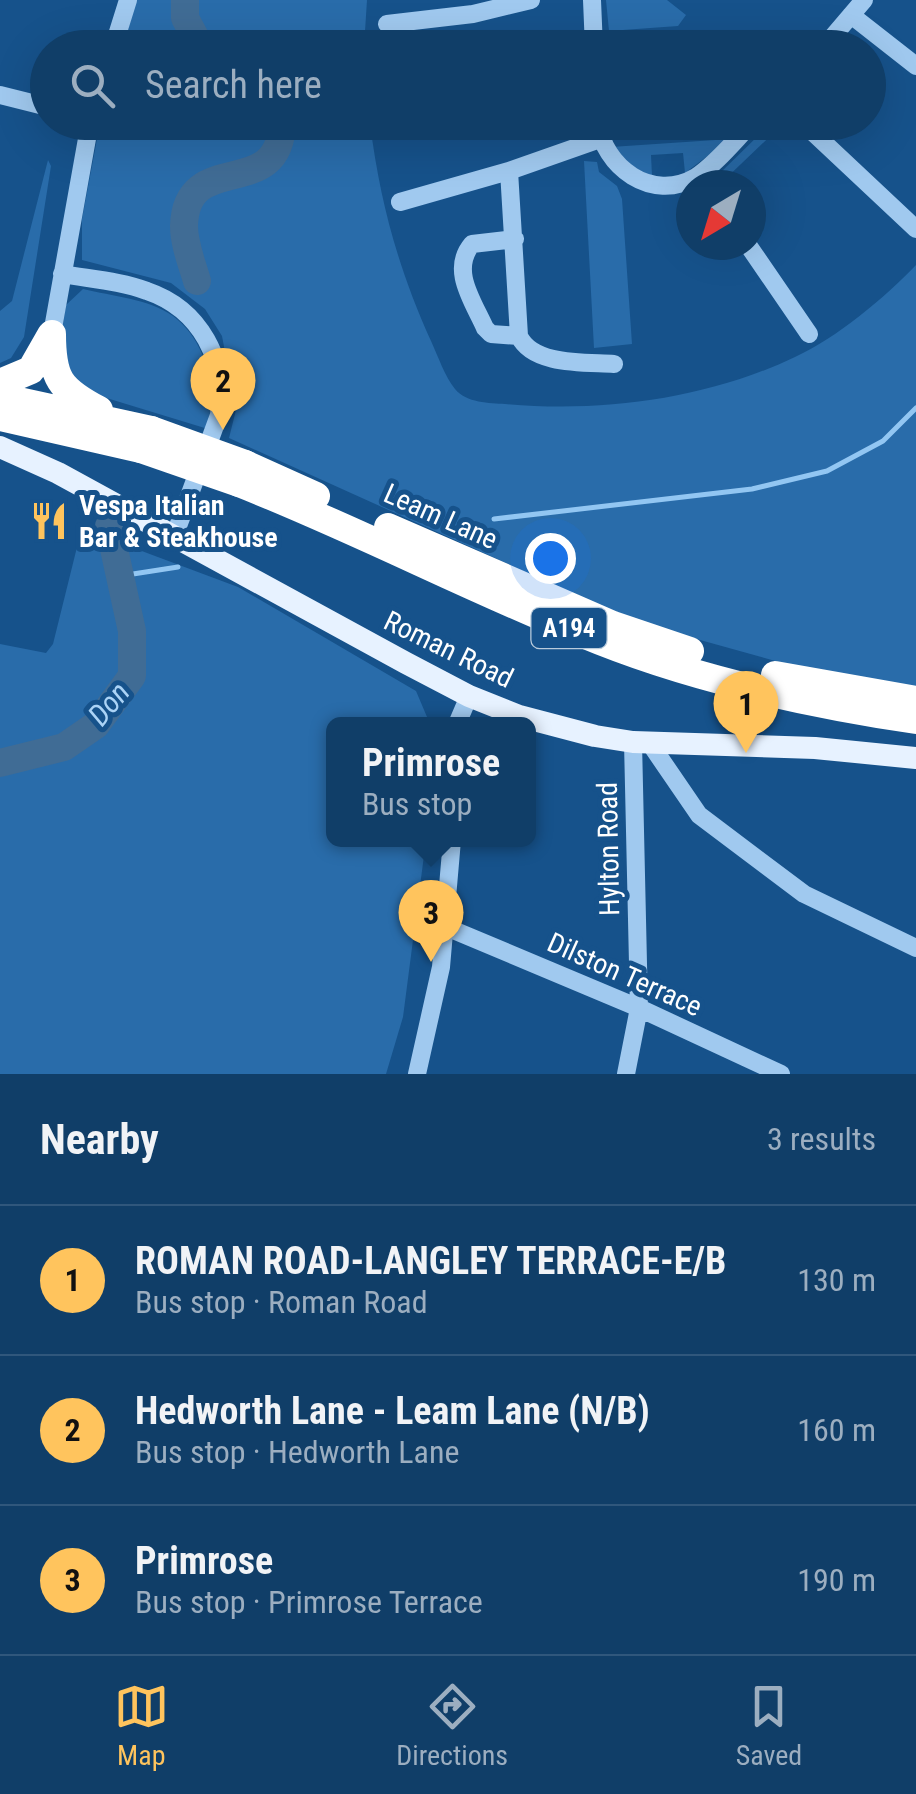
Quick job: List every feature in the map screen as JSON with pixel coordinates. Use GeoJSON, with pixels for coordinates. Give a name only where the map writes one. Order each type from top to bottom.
{"type":"FeatureCollection","features":[{"type":"Feature","properties":{"kind":"highway"},"geometry":{"type":"LineString","coordinates":[[0,383],[32,370],[52,334]]}},
{"type":"Feature","properties":{"kind":"highway","name":"A194"},"geometry":{"type":"LineString","coordinates":[[52,334],[52,366],[62,384],[78,399],[140,434]]}},
{"type":"Feature","properties":{"kind":"highway","name":"Leam Lane"},"geometry":{"type":"LineString","coordinates":[[0,397],[140,434],[613,625],[704,656],[776,675],[916,700]]}},
{"type":"Feature","properties":{"kind":"highway","name":"Leam Lane"},"geometry":{"type":"LineString","coordinates":[[0,417],[140,434]]}},
{"type":"Feature","properties":{"kind":"highway","name":"Leam Lane"},"geometry":{"type":"LineString","coordinates":[[242,474],[602,642],[772,694],[916,720]]}},
{"type":"Feature","properties":{"kind":"main road","name":"Roman Road"},"geometry":{"type":"LineString","coordinates":[[2,454],[58,472],[468,696],[528,717]]}},
{"type":"Feature","properties":{"kind":"main road","name":"Roman Road"},"geometry":{"type":"LineString","coordinates":[[536,720],[641,742],[815,748],[916,758]]}},
{"type":"Feature","properties":{"kind":"street"},"geometry":{"type":"LineString","coordinates":[[119,30],[128,0]]}},
{"type":"Feature","properties":{"kind":"street"},"geometry":{"type":"LineString","coordinates":[[388,24],[473,14],[531,0]]}},
{"type":"Feature","properties":{"kind":"street"},"geometry":{"type":"LineString","coordinates":[[592,0],[593,30]]}},
{"type":"Feature","properties":{"kind":"street"},"geometry":{"type":"LineString","coordinates":[[839,30],[858,8],[880,30]]}},
{"type":"Feature","properties":{"kind":"street"},"geometry":{"type":"LineString","coordinates":[[886,36],[916,66]]}},
{"type":"Feature","properties":{"kind":"street"},"geometry":{"type":"LineString","coordinates":[[1,101],[30,104]]}},
{"type":"Feature","properties":{"kind":"street"},"geometry":{"type":"LineString","coordinates":[[52,334],[87,140]]}},
{"type":"Feature","properties":{"kind":"street"},"geometry":{"type":"LineString","coordinates":[[400,202],[510,171],[578,140]]}},
{"type":"Feature","properties":{"kind":"street"},"geometry":{"type":"LineString","coordinates":[[603,140],[618,169],[642,182],[676,184]]}},
{"type":"Feature","properties":{"kind":"street"},"geometry":{"type":"LineString","coordinates":[[711,170],[737,140]]}},
{"type":"Feature","properties":{"kind":"street"},"geometry":{"type":"LineString","coordinates":[[821,140],[916,229]]}},
{"type":"Feature","properties":{"kind":"street"},"geometry":{"type":"LineString","coordinates":[[510,171],[519,336],[523,344],[538,356],[615,368]]}},
{"type":"Feature","properties":{"kind":"street"},"geometry":{"type":"LineString","coordinates":[[514,238],[472,244],[460,270],[485,328],[491,334],[519,336]]}},
{"type":"Feature","properties":{"kind":"street"},"geometry":{"type":"LineString","coordinates":[[758,260],[808,334]]}},
{"type":"Feature","properties":{"kind":"street"},"geometry":{"type":"LineString","coordinates":[[62,274],[147,290],[164,298],[191,318],[212,348],[220,372],[222,395],[218,415],[174,537]]}},
{"type":"Feature","properties":{"kind":"street"},"geometry":{"type":"LineString","coordinates":[[460,717],[468,696]]}},
{"type":"Feature","properties":{"kind":"street"},"geometry":{"type":"LineString","coordinates":[[641,742],[699,814],[804,894],[916,948]]}},
{"type":"Feature","properties":{"kind":"street","name":"Hylton Road"},"geometry":{"type":"LineString","coordinates":[[626,1074],[639,1008],[641,742]]}},
{"type":"Feature","properties":{"kind":"street"},"geometry":{"type":"LineString","coordinates":[[417,1074],[446,927],[452,847]]}},
{"type":"Feature","properties":{"kind":"street","name":"Dilston Terrace"},"geometry":{"type":"LineString","coordinates":[[446,927],[639,1008],[781,1074]]}},
{"type":"Feature","properties":{"kind":"shaded area"},"geometry":{"type":"Polygon","coordinates":[[[136,0],[367,0],[365,30],[128,30],[136,0]]]}},
{"type":"Feature","properties":{"kind":"shaded area"},"geometry":{"type":"Polygon","coordinates":[[[606,0],[667,0],[686,15],[678,26],[609,30],[606,0]]]}},
{"type":"Feature","properties":{"kind":"shaded area"},"geometry":{"type":"Polygon","coordinates":[[[97,140],[373,140],[392,234],[409,287],[451,384],[460,394],[478,401],[541,406],[653,400],[761,371],[827,339],[875,304],[916,265],[916,690],[786,664],[639,623],[229,438],[239,398],[230,379],[222,336],[205,309],[171,283],[82,260],[82,219],[97,140]]]}},
{"type":"Feature","properties":{"kind":"shaded area"},"geometry":{"type":"Polygon","coordinates":[[[729,140],[689,170],[685,170],[683,153],[651,155],[652,176],[627,164],[611,147],[729,140]]]}},
{"type":"Feature","properties":{"kind":"shaded area"},"geometry":{"type":"Polygon","coordinates":[[[754,140],[766,140],[735,170],[723,170],[754,140]]]}},
{"type":"Feature","properties":{"kind":"shaded area"},"geometry":{"type":"Polygon","coordinates":[[[48,160],[51,166],[24,337],[11,358],[0,363],[0,311],[12,301],[48,160]]]}},
{"type":"Feature","properties":{"kind":"shaded area"},"geometry":{"type":"Polygon","coordinates":[[[584,161],[597,162],[599,172],[617,186],[622,199],[632,344],[594,348],[584,161]]]}},
{"type":"Feature","properties":{"kind":"shaded area"},"geometry":{"type":"Polygon","coordinates":[[[83,289],[153,306],[184,326],[207,368],[212,399],[208,429],[77,389],[59,350],[66,305],[83,289]]]}},
{"type":"Feature","properties":{"kind":"shaded area"},"geometry":{"type":"Polygon","coordinates":[[[115,533],[115,541],[238,587],[416,691],[427,717],[326,717],[326,847],[425,847],[403,1017],[386,1074],[0,1074],[0,644],[46,653],[53,644],[80,535],[115,533]]]}},
{"type":"Feature","properties":{"kind":"waterway","name":"Don"},"geometry":{"type":"LineString","coordinates":[[185,0],[185,18],[191,30]]}},
{"type":"Feature","properties":{"kind":"waterway","name":"Don"},"geometry":{"type":"LineString","coordinates":[[197,281],[184,233],[189,202],[200,188],[267,162],[279,140]]}},
{"type":"Feature","properties":{"kind":"waterway"},"geometry":{"type":"LineString","coordinates":[[494,519],[752,489],[827,471],[883,441],[916,408]]}},
{"type":"Feature","properties":{"kind":"waterway","name":"Don"},"geometry":{"type":"LineString","coordinates":[[0,763],[64,747],[96,725],[132,676],[132,631],[109,526]]}},
{"type":"Feature","properties":{"kind":"waterway"},"geometry":{"type":"LineString","coordinates":[[120,576],[178,567]]}},
{"type":"Feature","properties":{"kind":"place","name":"Hedworth Lane - Leam Lane (N/B)"},"geometry":{"type":"Point","coordinates":[223,430]}},
{"type":"Feature","properties":{"kind":"place","name":"Vespa Italian Bar & Steakhouse"},"geometry":{"type":"Point","coordinates":[49,521]}},
{"type":"Feature","properties":{"kind":"place","name":"ROMAN ROAD-LANGLEY TERRACE-E/B"},"geometry":{"type":"Point","coordinates":[746,753]}},
{"type":"Feature","properties":{"kind":"place","name":"Primrose"},"geometry":{"type":"Point","coordinates":[431,962]}}]}
